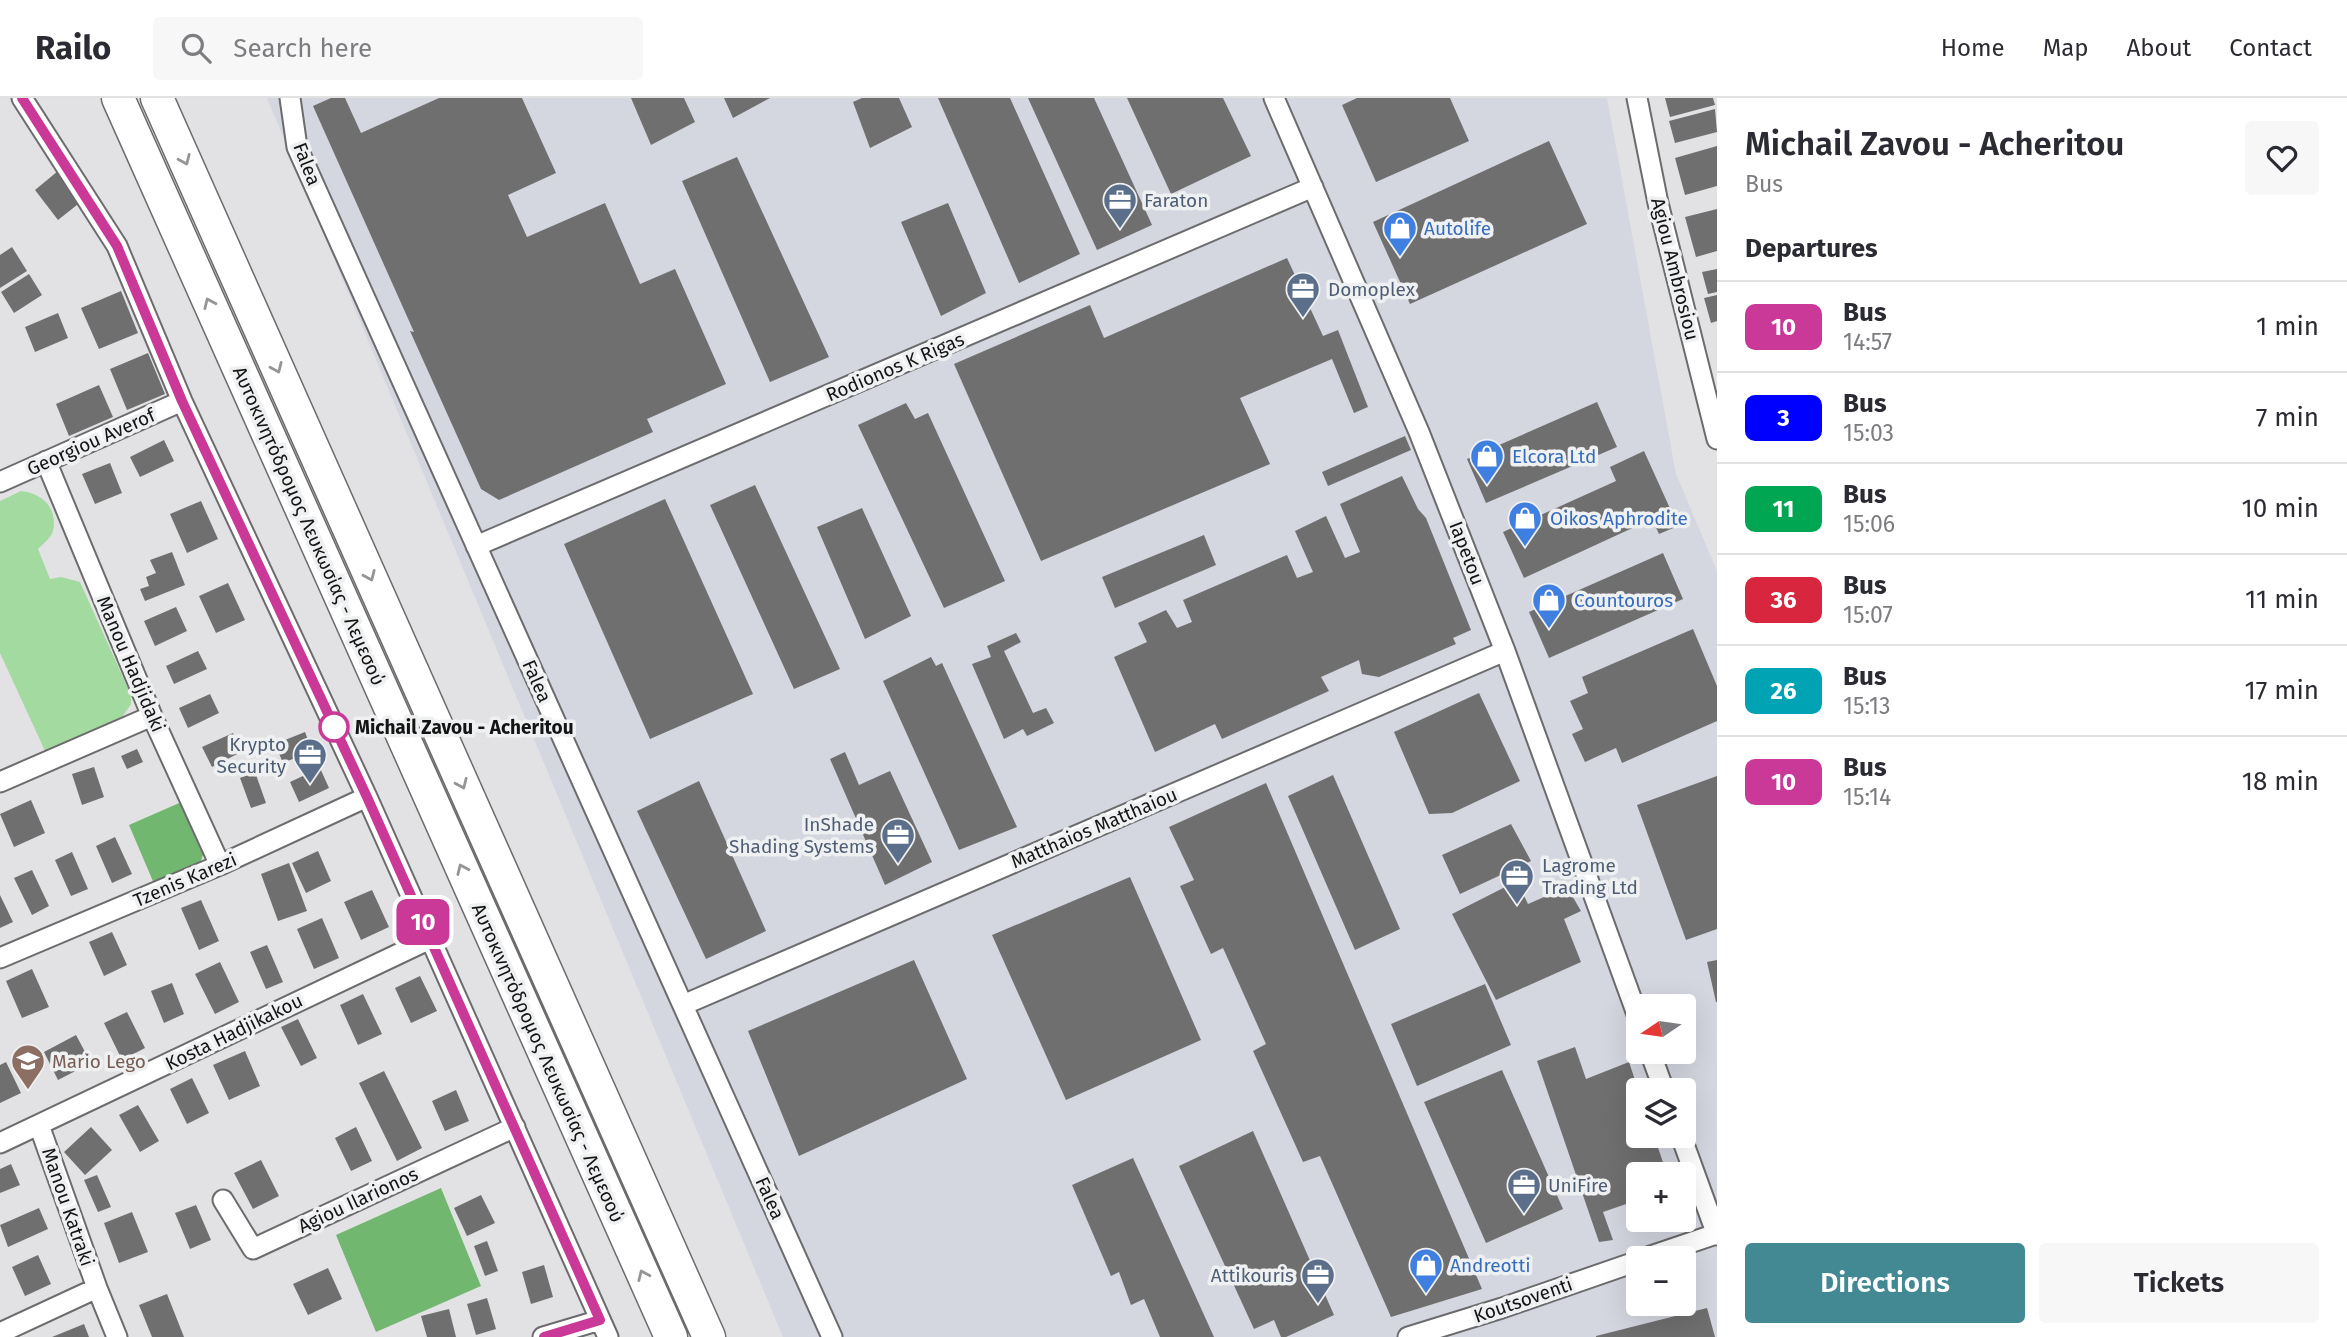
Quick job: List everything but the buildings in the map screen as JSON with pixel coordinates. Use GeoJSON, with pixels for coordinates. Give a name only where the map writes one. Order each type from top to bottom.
{"type":"FeatureCollection","features":[{"type":"Feature","properties":{"kind":"highway","name":"Αυτοκινητόδρομος Λευκωσίας - Λεμεσού"},"geometry":{"type":"LineString","coordinates":[[118,98],[671,1337]]}},
{"type":"Feature","properties":{"kind":"highway","name":"Αυτοκινητόδρομος Λευκωσίας - Λεμεσού"},"geometry":{"type":"LineString","coordinates":[[157,98],[709,1337]]}},
{"type":"Feature","properties":{"kind":"highway"},"geometry":{"type":"LineString","coordinates":[[645,1193],[719,1337]]}},
{"type":"Feature","properties":{"kind":"street"},"geometry":{"type":"LineString","coordinates":[[22,98],[117,246],[182,401],[367,797],[604,1328],[543,1337]]}},
{"type":"Feature","properties":{"kind":"street","name":"Falea"},"geometry":{"type":"LineString","coordinates":[[290,98],[297,147],[832,1337]]}},
{"type":"Feature","properties":{"kind":"street","name":"Iapetou"},"geometry":{"type":"LineString","coordinates":[[1274,98],[1419,432],[1505,651],[1630,994]]}},
{"type":"Feature","properties":{"kind":"street","name":"Agiou Ambrosiou"},"geometry":{"type":"LineString","coordinates":[[1637,98],[1658,202],[1717,438]]}},
{"type":"Feature","properties":{"kind":"street","name":"Rodionos K Rigas"},"geometry":{"type":"LineString","coordinates":[[476,546],[1314,187]]}},
{"type":"Feature","properties":{"kind":"street","name":"Georgiou Averof"},"geometry":{"type":"LineString","coordinates":[[0,482],[182,401]]}},
{"type":"Feature","properties":{"kind":"street","name":"Manou Hadjidaki"},"geometry":{"type":"LineString","coordinates":[[46,461],[152,716],[220,865]]}},
{"type":"Feature","properties":{"kind":"street","name":"Matthaios Matthaiou"},"geometry":{"type":"LineString","coordinates":[[683,1005],[1505,651]]}},
{"type":"Feature","properties":{"kind":"street"},"geometry":{"type":"LineString","coordinates":[[0,782],[152,716]]}},
{"type":"Feature","properties":{"kind":"street","name":"Tzenis Karezi"},"geometry":{"type":"LineString","coordinates":[[0,958],[220,865],[367,797]]}},
{"type":"Feature","properties":{"kind":"street","name":"Kosta Hadjikakou"},"geometry":{"type":"LineString","coordinates":[[0,1143],[430,939]]}},
{"type":"Feature","properties":{"kind":"street","name":"Manou Katraki"},"geometry":{"type":"LineString","coordinates":[[40,1125],[117,1337]]}},
{"type":"Feature","properties":{"kind":"street","name":"Agiou Ilarionos"},"geometry":{"type":"LineString","coordinates":[[223,1200],[253,1249],[515,1127]]}},
{"type":"Feature","properties":{"kind":"street"},"geometry":{"type":"LineString","coordinates":[[1681,1246],[1717,1234],[1685,1148]]}},
{"type":"Feature","properties":{"kind":"street","name":"Koutsoventi"},"geometry":{"type":"LineString","coordinates":[[1408,1337],[1626,1265]]}},
{"type":"Feature","properties":{"kind":"street","name":"Manou Katraki"},"geometry":{"type":"LineString","coordinates":[[0,1333],[97,1288]]}},
{"type":"Feature","properties":{"kind":"shaded area"},"geometry":{"type":"Polygon","coordinates":[[[267,98],[1607,98],[1676,474],[1717,571],[1717,1337],[783,1337],[267,98]]]}},
{"type":"Feature","properties":{"kind":"green space"},"geometry":{"type":"Polygon","coordinates":[[[21,491],[42,498],[51,509],[53,531],[38,549],[50,579],[61,577],[80,582],[131,695],[131,704],[120,720],[46,753],[0,653],[0,501],[21,491]]]}},
{"type":"Feature","properties":{"kind":"green space"},"geometry":{"type":"Polygon","coordinates":[[[186,800],[205,849],[200,864],[155,886],[129,825],[186,800]]]}},
{"type":"Feature","properties":{"kind":"green space"},"geometry":{"type":"Polygon","coordinates":[[[441,1188],[481,1286],[376,1332],[336,1235],[441,1188]]]}},
{"type":"Feature","properties":{"kind":"bus line","name":"10"},"geometry":{"type":"LineString","coordinates":[[22,98],[117,246],[182,401],[367,797],[600,1320],[544,1337]]}},
{"type":"Feature","properties":{"kind":"place","name":"Faraton"},"geometry":{"type":"Point","coordinates":[1120,230]}},
{"type":"Feature","properties":{"kind":"place","name":"Autolife"},"geometry":{"type":"Point","coordinates":[1400,258]}},
{"type":"Feature","properties":{"kind":"place","name":"Domoplex"},"geometry":{"type":"Point","coordinates":[1303,319]}},
{"type":"Feature","properties":{"kind":"place","name":"Elcora Ltd"},"geometry":{"type":"Point","coordinates":[1487,486]}},
{"type":"Feature","properties":{"kind":"place","name":"Oikos Aphrodite"},"geometry":{"type":"Point","coordinates":[1525,548]}},
{"type":"Feature","properties":{"kind":"place","name":"Countouros"},"geometry":{"type":"Point","coordinates":[1549,630]}},
{"type":"Feature","properties":{"kind":"place","name":"Michail Zavou - Acheritou"},"geometry":{"type":"Point","coordinates":[334,727]}},
{"type":"Feature","properties":{"kind":"place","name":"Krypto Security"},"geometry":{"type":"Point","coordinates":[310,785]}},
{"type":"Feature","properties":{"kind":"place","name":"InShade Shading Systems"},"geometry":{"type":"Point","coordinates":[898,865]}},
{"type":"Feature","properties":{"kind":"place","name":"Lagrome Trading Ltd"},"geometry":{"type":"Point","coordinates":[1517,906]}},
{"type":"Feature","properties":{"kind":"place","name":"Mario Lego"},"geometry":{"type":"Point","coordinates":[28,1091]}},
{"type":"Feature","properties":{"kind":"place","name":"UniFire"},"geometry":{"type":"Point","coordinates":[1524,1215]}},
{"type":"Feature","properties":{"kind":"place","name":"Andreotti"},"geometry":{"type":"Point","coordinates":[1426,1295]}},
{"type":"Feature","properties":{"kind":"place","name":"Attikouris"},"geometry":{"type":"Point","coordinates":[1318,1305]}}]}
